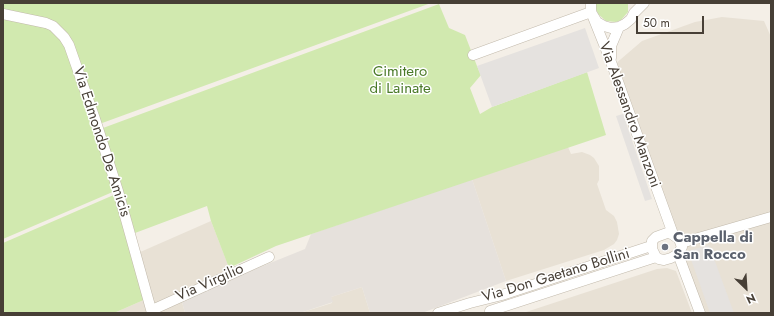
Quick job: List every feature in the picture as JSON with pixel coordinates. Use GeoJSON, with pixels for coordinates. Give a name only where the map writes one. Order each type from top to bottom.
{"type":"FeatureCollection","features":[{"type":"Feature","properties":{"kind":"street"},"geometry":{"type":"LineString","coordinates":[[473,55],[590,8],[597,22],[611,28],[619,27],[626,24],[631,19],[634,8],[644,3]]}},
{"type":"Feature","properties":{"kind":"street","name":"Via Alessandro Manzoni"},"geometry":{"type":"LineString","coordinates":[[590,8],[611,62],[664,213],[668,234]]}},
{"type":"Feature","properties":{"kind":"street","name":"Via Edmondo De Amicis"},"geometry":{"type":"LineString","coordinates":[[3,14],[46,23],[53,26],[64,37],[69,45],[116,184],[152,311]]}},
{"type":"Feature","properties":{"kind":"street"},"geometry":{"type":"LineString","coordinates":[[611,62],[610,46],[619,27]]}},
{"type":"Feature","properties":{"kind":"street"},"geometry":{"type":"LineString","coordinates":[[681,242],[771,217]]}},
{"type":"Feature","properties":{"kind":"street"},"geometry":{"type":"LineString","coordinates":[[668,234],[679,239],[681,242],[682,247],[678,254],[664,260],[656,257],[651,246],[652,241],[656,237],[668,234]]}},
{"type":"Feature","properties":{"kind":"street","name":"Via Don Gaetano Bollini"},"geometry":{"type":"LineString","coordinates":[[438,313],[502,295],[651,246]]}},
{"type":"Feature","properties":{"kind":"street"},"geometry":{"type":"LineString","coordinates":[[678,254],[700,313]]}},
{"type":"Feature","properties":{"kind":"street","name":"Via Virgilio"},"geometry":{"type":"LineString","coordinates":[[152,311],[269,257]]}},
{"type":"Feature","properties":{"kind":"street","name":"Via Don Gaetano Bollini"},"geometry":{"type":"LineString","coordinates":[[491,312],[656,257]]}},
{"type":"Feature","properties":{"kind":"street"},"geometry":{"type":"LineString","coordinates":[[485,299],[491,312]]}},
{"type":"Feature","properties":{"kind":"shaded area"},"geometry":{"type":"Polygon","coordinates":[[[722,17],[764,21],[771,37],[771,313],[702,313],[614,65],[642,41],[695,22],[722,17]]]}},
{"type":"Feature","properties":{"kind":"shaded area"},"geometry":{"type":"Polygon","coordinates":[[[585,28],[599,68],[492,107],[477,66],[585,28]]]}},
{"type":"Feature","properties":{"kind":"shaded area"},"geometry":{"type":"Polygon","coordinates":[[[623,114],[652,199],[645,201],[616,116],[623,114]]]}},
{"type":"Feature","properties":{"kind":"shaded area"},"geometry":{"type":"Polygon","coordinates":[[[568,147],[571,154],[582,152],[590,155],[599,166],[599,180],[597,184],[606,210],[614,216],[617,222],[619,234],[617,240],[614,244],[604,250],[506,281],[472,179],[568,147]]]}},
{"type":"Feature","properties":{"kind":"shaded area"},"geometry":{"type":"Polygon","coordinates":[[[472,179],[506,281],[422,313],[370,313],[362,287],[331,297],[333,302],[300,313],[185,313],[182,302],[233,278],[305,249],[311,234],[472,179]]]}},
{"type":"Feature","properties":{"kind":"shaded area"},"geometry":{"type":"Polygon","coordinates":[[[211,221],[233,278],[182,302],[185,313],[155,313],[138,253],[211,221]]]}},
{"type":"Feature","properties":{"kind":"shaded area"},"geometry":{"type":"Polygon","coordinates":[[[709,245],[734,313],[710,313],[688,251],[709,245]]]}},
{"type":"Feature","properties":{"kind":"shaded area"},"geometry":{"type":"Polygon","coordinates":[[[667,268],[676,271],[692,313],[523,313],[657,269],[667,268]]]}},
{"type":"Feature","properties":{"kind":"shaded area"},"geometry":{"type":"Polygon","coordinates":[[[362,287],[370,313],[300,313],[332,303],[331,297],[362,287]]]}},
{"type":"Feature","properties":{"kind":"shaded area"},"geometry":{"type":"Polygon","coordinates":[[[146,299],[150,313],[114,313],[146,299]]]}},
{"type":"Feature","properties":{"kind":"green space"},"geometry":{"type":"Polygon","coordinates":[[[3,3],[431,3],[94,126],[115,191],[3,239],[3,3]]]}},
{"type":"Feature","properties":{"kind":"green space"},"geometry":{"type":"Polygon","coordinates":[[[596,3],[628,3],[628,12],[621,20],[616,22],[606,21],[598,14],[596,3]]]}},
{"type":"Feature","properties":{"kind":"green space","name":"Cimitero di Lainate"},"geometry":{"type":"Polygon","coordinates":[[[439,4],[449,28],[465,35],[481,75],[470,88],[480,114],[492,107],[587,72],[606,135],[276,246],[229,268],[211,221],[207,206],[135,233],[103,128],[439,4]]]}},
{"type":"Feature","properties":{"kind":"green space"},"geometry":{"type":"Polygon","coordinates":[[[116,194],[146,299],[114,313],[3,313],[3,243],[116,194]]]}},
{"type":"Feature","properties":{"kind":"place","name":"Cappella di San Rocco"},"geometry":{"type":"Point","coordinates":[665,247]}}]}
